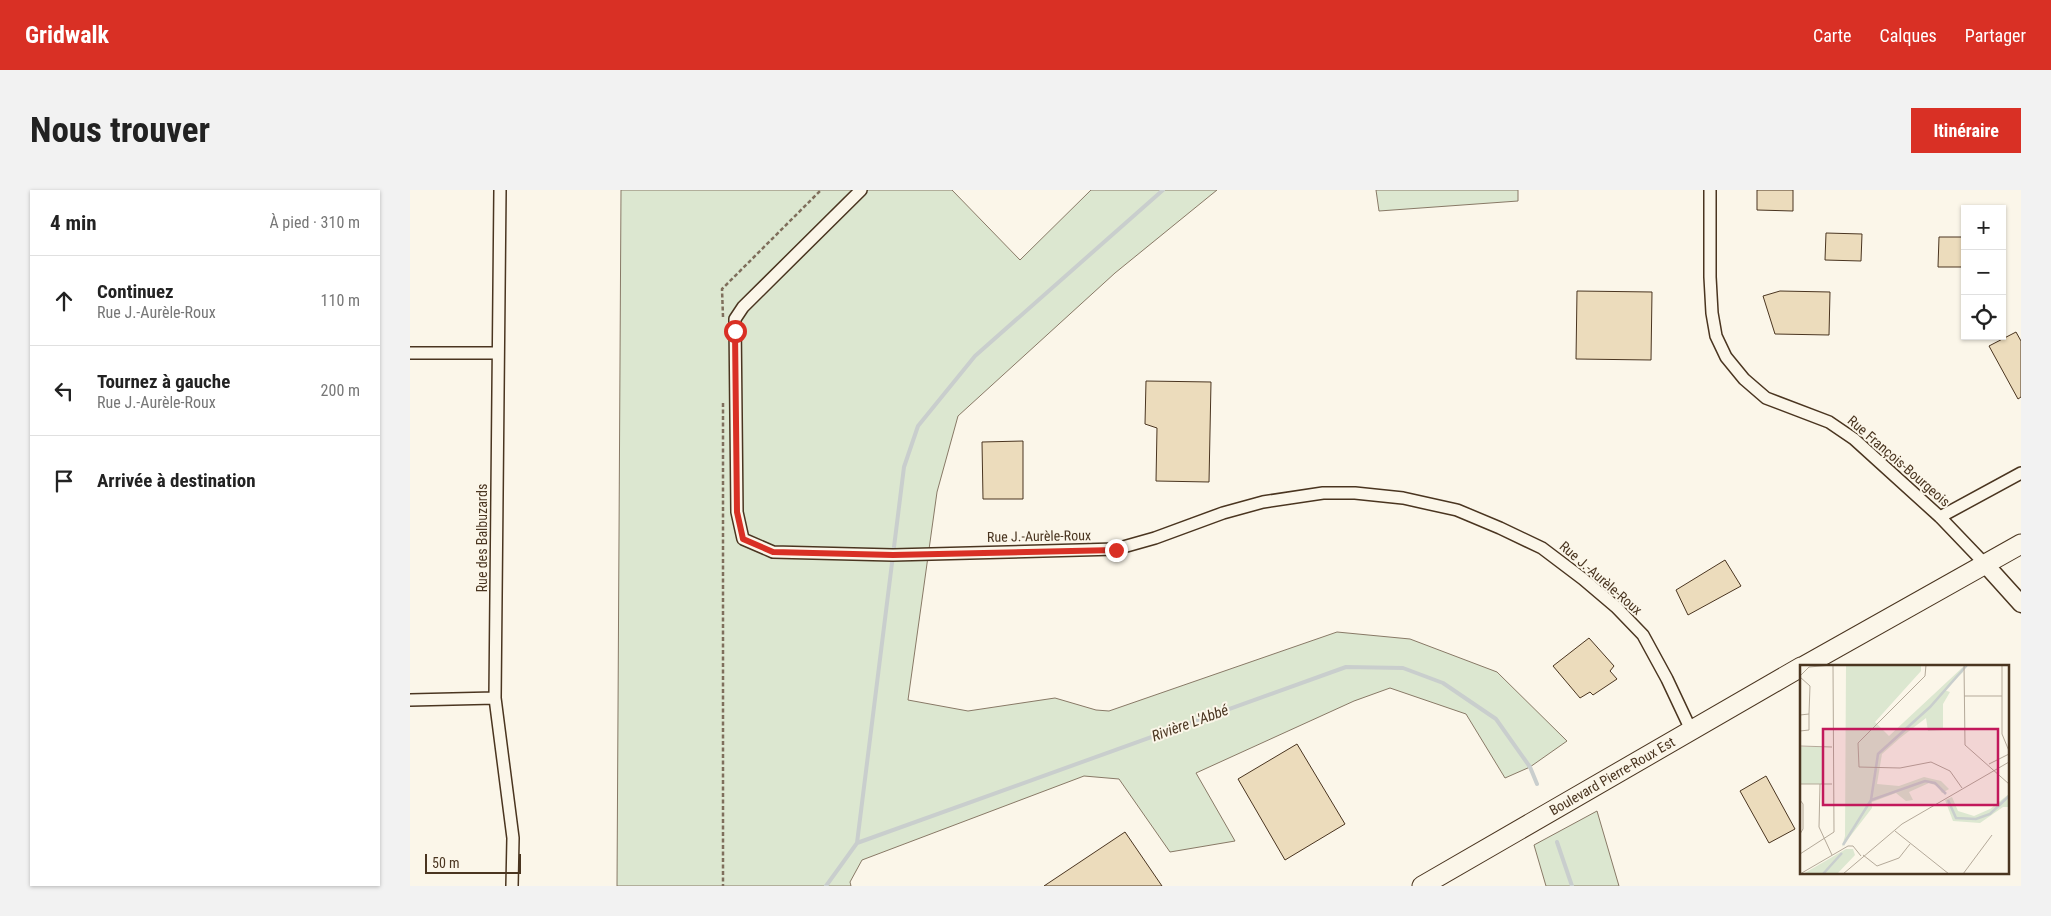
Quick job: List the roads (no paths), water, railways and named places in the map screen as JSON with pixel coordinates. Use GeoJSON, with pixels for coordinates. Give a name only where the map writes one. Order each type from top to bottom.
{"type":"FeatureCollection","features":[{"type":"Feature","properties":{"kind":"main road","name":"Boulevard Pierre-Roux Est"},"geometry":{"type":"LineString","coordinates":[[1806,665],[2021,544]]}},
{"type":"Feature","properties":{"kind":"main road","name":"Boulevard Pierre-Roux Est"},"geometry":{"type":"LineString","coordinates":[[1422,886],[1800,668]]}},
{"type":"Feature","properties":{"kind":"street","name":"Rue des Balbuzards"},"geometry":{"type":"LineString","coordinates":[[500,190],[496,698],[513,838],[512,886]]}},
{"type":"Feature","properties":{"kind":"street","name":"Rue J.-Aurèle-Roux"},"geometry":{"type":"LineString","coordinates":[[861,190],[743,307],[735,318],[737,512],[743,539],[773,552],[893,555],[1116,550],[1223,513],[1263,502],[1314,494],[1354,493],[1403,498],[1457,510],[1500,528],[1542,548],[1583,579],[1616,607],[1643,636],[1667,679],[1691,730]]}},
{"type":"Feature","properties":{"kind":"street","name":"Rue François-Bourgeois"},"geometry":{"type":"LineString","coordinates":[[1710,190],[1712,313],[1716,336],[1726,357],[1744,379],[1766,398],[1829,422],[1854,439],[1940,517],[1985,564]]}},
{"type":"Feature","properties":{"kind":"street"},"geometry":{"type":"LineString","coordinates":[[410,353],[498,353]]}},
{"type":"Feature","properties":{"kind":"street"},"geometry":{"type":"LineString","coordinates":[[1940,517],[2021,473]]}},
{"type":"Feature","properties":{"kind":"street"},"geometry":{"type":"LineString","coordinates":[[1985,564],[2021,604]]}},
{"type":"Feature","properties":{"kind":"street"},"geometry":{"type":"LineString","coordinates":[[410,700],[496,698]]}},
{"type":"Feature","properties":{"kind":"waterway"},"geometry":{"type":"LineString","coordinates":[[857,843],[904,467],[918,426],[975,356],[1163,190]]}},
{"type":"Feature","properties":{"kind":"waterway","name":"Rivière L'Abbé"},"geometry":{"type":"LineString","coordinates":[[826,886],[857,843],[1346,667],[1403,668],[1443,683],[1496,719],[1530,767],[1537,784]]}},
{"type":"Feature","properties":{"kind":"waterway","name":"Rivière L'Abbé"},"geometry":{"type":"LineString","coordinates":[[1557,842],[1572,886]]}}]}
